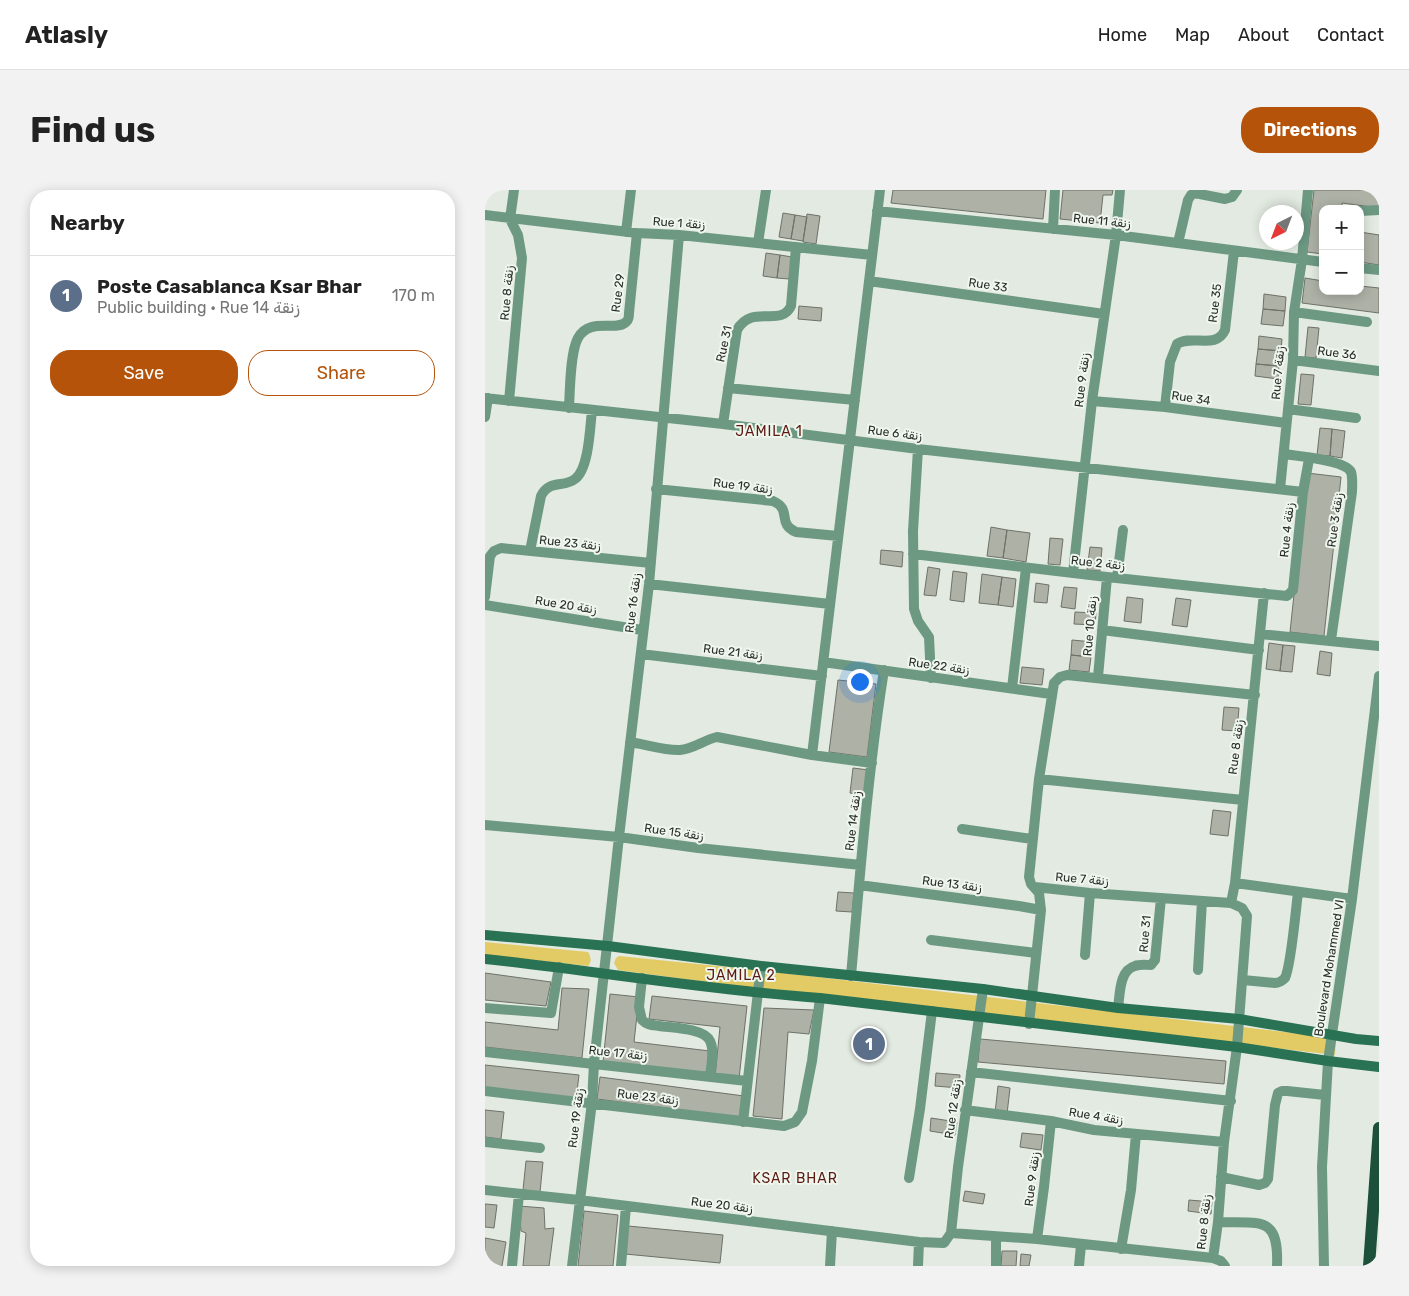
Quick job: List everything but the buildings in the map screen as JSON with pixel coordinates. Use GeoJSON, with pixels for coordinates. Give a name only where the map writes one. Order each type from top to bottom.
{"type":"FeatureCollection","features":[{"type":"Feature","properties":{"kind":"main road"},"geometry":{"type":"LineString","coordinates":[[1369,1266],[1379,1128]]}},
{"type":"Feature","properties":{"kind":"street"},"geometry":{"type":"LineString","coordinates":[[510,219],[514,190]]}},
{"type":"Feature","properties":{"kind":"street"},"geometry":{"type":"LineString","coordinates":[[631,190],[631,232]]}},
{"type":"Feature","properties":{"kind":"street"},"geometry":{"type":"LineString","coordinates":[[758,243],[766,190]]}},
{"type":"Feature","properties":{"kind":"street"},"geometry":{"type":"LineString","coordinates":[[812,755],[880,190]]}},
{"type":"Feature","properties":{"kind":"street"},"geometry":{"type":"LineString","coordinates":[[1053,229],[1055,190]]}},
{"type":"Feature","properties":{"kind":"street","name":"Rue 9 زنقة"},"geometry":{"type":"LineString","coordinates":[[1073,573],[1092,401],[1116,235],[1120,190]]}},
{"type":"Feature","properties":{"kind":"street"},"geometry":{"type":"LineString","coordinates":[[1179,243],[1188,200],[1191,195],[1195,193],[1225,199],[1232,197],[1237,190]]}},
{"type":"Feature","properties":{"kind":"street","name":"Rue 7 زنقة"},"geometry":{"type":"LineString","coordinates":[[1280,490],[1293,360],[1295,312],[1308,190]]}},
{"type":"Feature","properties":{"kind":"street"},"geometry":{"type":"LineString","coordinates":[[1364,211],[1379,210]]}},
{"type":"Feature","properties":{"kind":"street","name":"Rue 11 زنقة"},"geometry":{"type":"LineString","coordinates":[[877,211],[1116,235],[1319,262]]}},
{"type":"Feature","properties":{"kind":"street","name":"Rue 1 زنقة"},"geometry":{"type":"LineString","coordinates":[[485,216],[872,255]]}},
{"type":"Feature","properties":{"kind":"street","name":"Rue 8 زنقة"},"geometry":{"type":"LineString","coordinates":[[509,401],[523,258],[518,235],[510,219]]}},
{"type":"Feature","properties":{"kind":"street","name":"Rue 29"},"geometry":{"type":"LineString","coordinates":[[569,408],[574,351],[577,339],[583,331],[590,327],[621,325],[627,321],[629,313],[631,232]]}},
{"type":"Feature","properties":{"kind":"street","name":"Rue 16 زنقة"},"geometry":{"type":"LineString","coordinates":[[604,974],[649,584],[679,235]]}},
{"type":"Feature","properties":{"kind":"street","name":"Rue 31"},"geometry":{"type":"LineString","coordinates":[[723,424],[737,330],[742,321],[748,318],[781,316],[788,311],[791,306],[796,247]]}},
{"type":"Feature","properties":{"kind":"street","name":"Rue 35"},"geometry":{"type":"LineString","coordinates":[[1165,407],[1171,362],[1177,344],[1183,341],[1215,340],[1223,335],[1234,251]]}},
{"type":"Feature","properties":{"kind":"street"},"geometry":{"type":"LineString","coordinates":[[1364,268],[1379,270]]}},
{"type":"Feature","properties":{"kind":"street","name":"Rue 33"},"geometry":{"type":"LineString","coordinates":[[869,281],[1104,314]]}},
{"type":"Feature","properties":{"kind":"street"},"geometry":{"type":"LineString","coordinates":[[1295,312],[1367,322]]}},
{"type":"Feature","properties":{"kind":"street","name":"Rue 36"},"geometry":{"type":"LineString","coordinates":[[1293,360],[1379,371]]}},
{"type":"Feature","properties":{"kind":"street"},"geometry":{"type":"LineString","coordinates":[[728,388],[855,400]]}},
{"type":"Feature","properties":{"kind":"street"},"geometry":{"type":"LineString","coordinates":[[485,417],[486,398]]}},
{"type":"Feature","properties":{"kind":"street","name":"Rue 6 زنقة"},"geometry":{"type":"LineString","coordinates":[[486,398],[1303,492]]}},
{"type":"Feature","properties":{"kind":"street","name":"Rue 34"},"geometry":{"type":"LineString","coordinates":[[1092,401],[1165,407],[1286,423]]}},
{"type":"Feature","properties":{"kind":"street"},"geometry":{"type":"LineString","coordinates":[[1287,409],[1356,418]]}},
{"type":"Feature","properties":{"kind":"street"},"geometry":{"type":"LineString","coordinates":[[529,551],[541,496],[545,489],[552,485],[574,480],[580,474],[584,465],[593,410]]}},
{"type":"Feature","properties":{"kind":"street"},"geometry":{"type":"LineString","coordinates":[[919,449],[914,500],[914,609],[918,621],[929,637],[931,678]]}},
{"type":"Feature","properties":{"kind":"street","name":"Rue 3 زنقة"},"geometry":{"type":"LineString","coordinates":[[1284,454],[1343,465],[1351,471],[1350,502],[1331,640]]}},
{"type":"Feature","properties":{"kind":"street","name":"Rue 4 زنقة"},"geometry":{"type":"LineString","coordinates":[[1280,595],[1289,595],[1293,590],[1303,492],[1309,459]]}},
{"type":"Feature","properties":{"kind":"street","name":"Rue 19 زنقة"},"geometry":{"type":"LineString","coordinates":[[656,489],[773,501],[781,504],[784,510],[785,524],[790,529],[796,532],[838,536]]}},
{"type":"Feature","properties":{"kind":"street","name":"Rue 10 زنقة"},"geometry":{"type":"LineString","coordinates":[[1098,677],[1102,630],[1123,530]]}},
{"type":"Feature","properties":{"kind":"street","name":"Rue 23 زنقة"},"geometry":{"type":"LineString","coordinates":[[485,597],[490,556],[501,548],[651,563]]}},
{"type":"Feature","properties":{"kind":"street","name":"Rue 2 زنقة"},"geometry":{"type":"LineString","coordinates":[[913,554],[1112,578],[1280,595]]}},
{"type":"Feature","properties":{"kind":"street"},"geometry":{"type":"LineString","coordinates":[[1012,688],[1025,568]]}},
{"type":"Feature","properties":{"kind":"street"},"geometry":{"type":"LineString","coordinates":[[649,584],[830,604]]}},
{"type":"Feature","properties":{"kind":"street","name":"Rue 8 زنقة"},"geometry":{"type":"LineString","coordinates":[[951,1233],[1037,1239],[1213,1258],[1218,1222],[1224,1142],[1237,1048],[1247,928],[1245,912],[1242,908],[1231,903],[1235,883],[1264,593]]}},
{"type":"Feature","properties":{"kind":"street","name":"Rue 20 زنقة"},"geometry":{"type":"LineString","coordinates":[[485,605],[643,630]]}},
{"type":"Feature","properties":{"kind":"street"},"geometry":{"type":"LineString","coordinates":[[1102,630],[1259,650]]}},
{"type":"Feature","properties":{"kind":"street"},"geometry":{"type":"LineString","coordinates":[[1260,634],[1379,646]]}},
{"type":"Feature","properties":{"kind":"street","name":"Rue 21 زنقة"},"geometry":{"type":"LineString","coordinates":[[641,654],[822,676]]}},
{"type":"Feature","properties":{"kind":"street","name":"Rue 22 زنقة"},"geometry":{"type":"LineString","coordinates":[[823,662],[1051,694]]}},
{"type":"Feature","properties":{"kind":"street","name":"Rue 14 زنقة"},"geometry":{"type":"LineString","coordinates":[[851,976],[872,763],[884,670]]}},
{"type":"Feature","properties":{"kind":"street"},"geometry":{"type":"LineString","coordinates":[[1035,888],[1031,884],[1029,877],[1032,839],[1053,683],[1060,677],[1067,675],[1255,695]]}},
{"type":"Feature","properties":{"kind":"street","name":"Boulevard Mohammed VI"},"geometry":{"type":"LineString","coordinates":[[1324,1266],[1322,1193],[1328,1061],[1352,898],[1379,676]]}},
{"type":"Feature","properties":{"kind":"street"},"geometry":{"type":"LineString","coordinates":[[630,742],[679,750],[690,748],[708,739],[717,737],[812,755],[872,763]]}},
{"type":"Feature","properties":{"kind":"street"},"geometry":{"type":"LineString","coordinates":[[1039,779],[1243,800]]}},
{"type":"Feature","properties":{"kind":"street","name":"Rue 15 زنقة"},"geometry":{"type":"LineString","coordinates":[[485,825],[619,837],[698,848],[861,865]]}},
{"type":"Feature","properties":{"kind":"street"},"geometry":{"type":"LineString","coordinates":[[962,829],[1032,839]]}},
{"type":"Feature","properties":{"kind":"street"},"geometry":{"type":"LineString","coordinates":[[1235,883],[1352,898]]}},
{"type":"Feature","properties":{"kind":"street","name":"Rue 13 زنقة"},"geometry":{"type":"LineString","coordinates":[[859,885],[1041,910]]}},
{"type":"Feature","properties":{"kind":"street","name":"Rue 7 زنقة"},"geometry":{"type":"LineString","coordinates":[[1035,888],[1231,903]]}},
{"type":"Feature","properties":{"kind":"street","name":"Rue 7 زنقة"},"geometry":{"type":"LineString","coordinates":[[1029,1024],[1041,910],[1040,897],[1035,888]]}},
{"type":"Feature","properties":{"kind":"street"},"geometry":{"type":"LineString","coordinates":[[1243,980],[1275,983],[1285,977],[1289,962],[1298,892]]}},
{"type":"Feature","properties":{"kind":"street"},"geometry":{"type":"LineString","coordinates":[[1085,955],[1090,893]]}},
{"type":"Feature","properties":{"kind":"street","name":"Rue 31"},"geometry":{"type":"LineString","coordinates":[[1118,1008],[1122,980],[1126,972],[1135,966],[1151,965],[1155,960],[1161,898]]}},
{"type":"Feature","properties":{"kind":"street"},"geometry":{"type":"LineString","coordinates":[[1198,970],[1202,901]]}},
{"type":"Feature","properties":{"kind":"street"},"geometry":{"type":"LineString","coordinates":[[485,935],[608,946],[761,966],[983,989],[1118,1008],[1239,1019],[1379,1041]]}},
{"type":"Feature","properties":{"kind":"street"},"geometry":{"type":"LineString","coordinates":[[931,940],[1036,953]]}},
{"type":"Feature","properties":{"kind":"street"},"geometry":{"type":"LineString","coordinates":[[485,959],[757,993],[932,1011],[1379,1067]]}},
{"type":"Feature","properties":{"kind":"street"},"geometry":{"type":"LineString","coordinates":[[743,1122],[761,966]]}},
{"type":"Feature","properties":{"kind":"street"},"geometry":{"type":"LineString","coordinates":[[485,1008],[551,1013],[559,967]]}},
{"type":"Feature","properties":{"kind":"street","name":"Rue 19 زنقة"},"geometry":{"type":"LineString","coordinates":[[572,1266],[592,1102],[594,1063],[604,974]]}},
{"type":"Feature","properties":{"kind":"street"},"geometry":{"type":"LineString","coordinates":[[642,978],[639,1007],[642,1020],[648,1025],[689,1030],[706,1036],[711,1042],[712,1049],[710,1076]]}},
{"type":"Feature","properties":{"kind":"street","name":"Rue 12 زنقة"},"geometry":{"type":"LineString","coordinates":[[951,1233],[965,1110],[983,989]]}},
{"type":"Feature","properties":{"kind":"street","name":"Rue 23 زنقة"},"geometry":{"type":"LineString","coordinates":[[485,1091],[785,1126],[795,1122],[802,1112],[812,1061],[820,998]]}},
{"type":"Feature","properties":{"kind":"street"},"geometry":{"type":"LineString","coordinates":[[909,1178],[932,1011]]}},
{"type":"Feature","properties":{"kind":"street","name":"Rue 17 زنقة"},"geometry":{"type":"LineString","coordinates":[[485,1052],[747,1081]]}},
{"type":"Feature","properties":{"kind":"street"},"geometry":{"type":"LineString","coordinates":[[971,1072],[1231,1101]]}},
{"type":"Feature","properties":{"kind":"street"},"geometry":{"type":"LineString","coordinates":[[1221,1177],[1263,1184],[1268,1179],[1275,1105],[1278,1093],[1287,1091],[1325,1095]]}},
{"type":"Feature","properties":{"kind":"street","name":"Rue 4 زنقة"},"geometry":{"type":"LineString","coordinates":[[965,1110],[1051,1121],[1094,1130],[1224,1142]]}},
{"type":"Feature","properties":{"kind":"street","name":"Rue 9 زنقة"},"geometry":{"type":"LineString","coordinates":[[1037,1239],[1045,1188],[1051,1121]]}},
{"type":"Feature","properties":{"kind":"street"},"geometry":{"type":"LineString","coordinates":[[1121,1249],[1131,1190],[1136,1134]]}},
{"type":"Feature","properties":{"kind":"street"},"geometry":{"type":"LineString","coordinates":[[485,1142],[540,1148]]}},
{"type":"Feature","properties":{"kind":"street","name":"Rue 20 زنقة"},"geometry":{"type":"LineString","coordinates":[[485,1190],[919,1242],[941,1244],[947,1241],[951,1233]]}},
{"type":"Feature","properties":{"kind":"street"},"geometry":{"type":"LineString","coordinates":[[511,1266],[519,1194]]}},
{"type":"Feature","properties":{"kind":"street"},"geometry":{"type":"LineString","coordinates":[[621,1266],[626,1206]]}},
{"type":"Feature","properties":{"kind":"street"},"geometry":{"type":"LineString","coordinates":[[1218,1222],[1265,1225],[1270,1228],[1278,1250],[1277,1266]]}},
{"type":"Feature","properties":{"kind":"street"},"geometry":{"type":"LineString","coordinates":[[830,1266],[832,1231]]}},
{"type":"Feature","properties":{"kind":"street"},"geometry":{"type":"LineString","coordinates":[[996,1237],[996,1266]]}},
{"type":"Feature","properties":{"kind":"street"},"geometry":{"type":"LineString","coordinates":[[918,1266],[919,1242]]}},
{"type":"Feature","properties":{"kind":"street"},"geometry":{"type":"LineString","coordinates":[[1079,1266],[1081,1245]]}},
{"type":"Feature","properties":{"kind":"street"},"geometry":{"type":"LineString","coordinates":[[1213,1258],[1221,1261],[1225,1266]]}},
{"type":"Feature","properties":{"kind":"shaded area"},"geometry":{"type":"Polygon","coordinates":[[[485,942],[588,952],[591,961],[588,966],[485,955],[485,942]]]}},
{"type":"Feature","properties":{"kind":"shaded area"},"geometry":{"type":"Polygon","coordinates":[[[619,956],[766,971],[1336,1038],[1335,1055],[764,990],[618,970],[614,963],[619,956]]]}},
{"type":"Feature","properties":{"kind":"place","name":"Poste Casablanca Ksar Bhar"},"geometry":{"type":"Point","coordinates":[869,1044]}},
{"type":"Feature","properties":{"kind":"district","name":"JAMILA 1"},"geometry":{"type":"Point","coordinates":[769,431]}},
{"type":"Feature","properties":{"kind":"district","name":"JAMILA 2"},"geometry":{"type":"Point","coordinates":[741,975]}},
{"type":"Feature","properties":{"kind":"district","name":"KSAR BHAR"},"geometry":{"type":"Point","coordinates":[795,1178]}}]}
